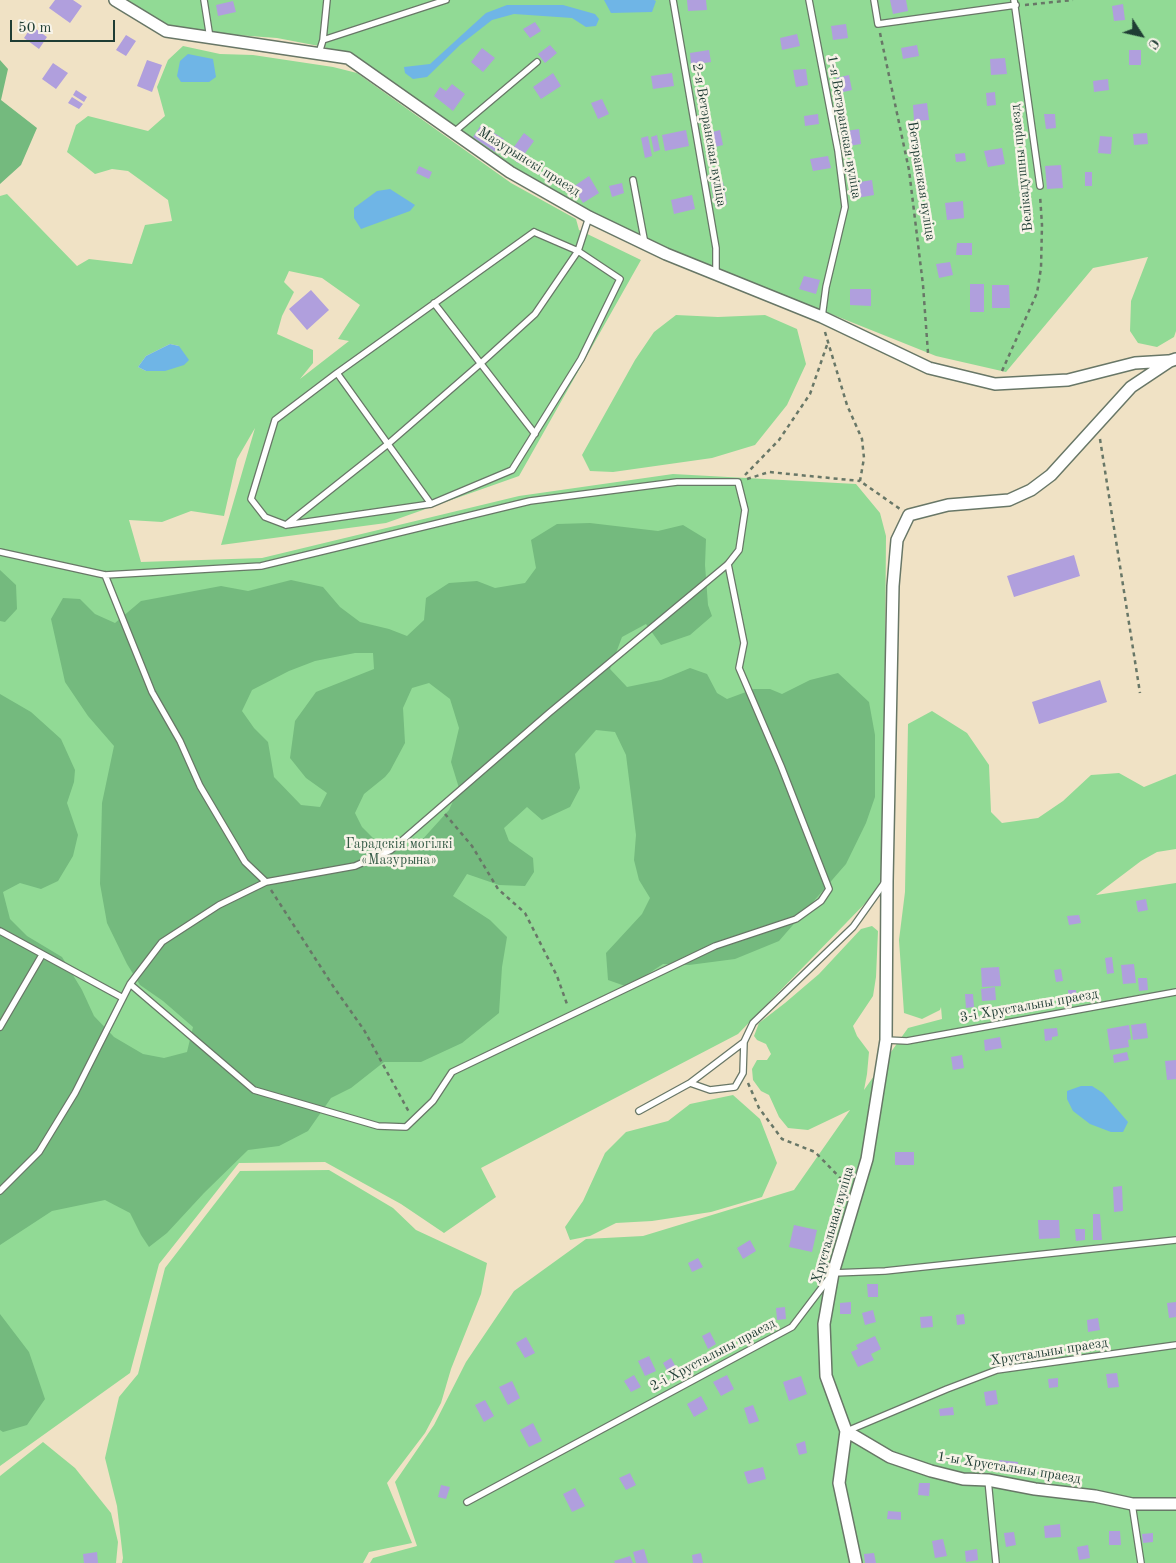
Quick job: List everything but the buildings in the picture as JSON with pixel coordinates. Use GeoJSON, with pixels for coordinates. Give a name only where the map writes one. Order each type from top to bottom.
{"type":"FeatureCollection","features":[{"type":"Feature","properties":{"kind":"street","name":"Мазурынскі праезд"},"geometry":{"type":"LineString","coordinates":[[115,0],[166,32],[348,58],[510,172],[588,217],[716,275],[822,317],[929,368],[996,384],[1068,380],[1135,363],[1173,360]]}},
{"type":"Feature","properties":{"kind":"street"},"geometry":{"type":"LineString","coordinates":[[910,516],[948,505],[1009,500],[1031,490],[1051,475],[1131,387],[1173,360]]}},
{"type":"Feature","properties":{"kind":"street","name":"Хрустальная вуліца"},"geometry":{"type":"LineString","coordinates":[[856,1563],[839,1483],[846,1431],[826,1376],[824,1324],[833,1273],[867,1159],[886,1040],[893,586],[897,540],[910,516]]}},
{"type":"Feature","properties":{"kind":"street","name":"1-ы Хрустальны праезд"},"geometry":{"type":"LineString","coordinates":[[846,1431],[890,1457],[930,1471],[963,1479],[988,1480],[1035,1489],[1095,1496],[1132,1504],[1176,1504]]}},
{"type":"Feature","properties":{"kind":"lane"},"geometry":{"type":"LineString","coordinates":[[204,0],[210,38]]}},
{"type":"Feature","properties":{"kind":"lane"},"geometry":{"type":"LineString","coordinates":[[319,53],[323,40],[327,0]]}},
{"type":"Feature","properties":{"kind":"lane"},"geometry":{"type":"LineString","coordinates":[[323,40],[446,0]]}},
{"type":"Feature","properties":{"kind":"lane","name":"2-я Ветэранская вуліца"},"geometry":{"type":"LineString","coordinates":[[672,0],[716,248],[716,275]]}},
{"type":"Feature","properties":{"kind":"lane","name":"1-я Ветэранская вуліца"},"geometry":{"type":"LineString","coordinates":[[809,0],[838,151],[845,207],[826,287],[822,317]]}},
{"type":"Feature","properties":{"kind":"lane"},"geometry":{"type":"LineString","coordinates":[[874,0],[878,24],[1015,3]]}},
{"type":"Feature","properties":{"kind":"lane","name":"Велікадушны праезд"},"geometry":{"type":"LineString","coordinates":[[1015,3],[1040,186]]}},
{"type":"Feature","properties":{"kind":"lane"},"geometry":{"type":"LineString","coordinates":[[454,132],[537,62]]}},
{"type":"Feature","properties":{"kind":"lane"},"geometry":{"type":"LineString","coordinates":[[633,180],[645,244]]}},
{"type":"Feature","properties":{"kind":"lane"},"geometry":{"type":"LineString","coordinates":[[286,525],[388,444],[534,314],[578,251],[588,217]]}},
{"type":"Feature","properties":{"kind":"lane"},"geometry":{"type":"LineString","coordinates":[[534,232],[578,251],[620,279],[581,359],[512,470],[431,504],[286,525],[265,518],[251,499],[275,420],[434,303],[534,232]]}},
{"type":"Feature","properties":{"kind":"lane"},"geometry":{"type":"LineString","coordinates":[[434,303],[535,434]]}},
{"type":"Feature","properties":{"kind":"lane"},"geometry":{"type":"LineString","coordinates":[[337,373],[431,504]]}},
{"type":"Feature","properties":{"kind":"lane"},"geometry":{"type":"LineString","coordinates":[[0,552],[105,575],[262,566],[530,501],[677,482],[738,482],[745,510],[738,550],[728,564],[549,712],[391,850],[355,866],[266,882],[219,905],[162,942],[130,984],[75,1093],[39,1152],[0,1191]]}},
{"type":"Feature","properties":{"kind":"lane"},"geometry":{"type":"LineString","coordinates":[[130,984],[254,1090],[378,1126],[406,1127],[433,1101],[452,1072],[716,946],[796,919],[821,901],[829,889],[781,766],[739,668],[744,643],[728,564]]}},
{"type":"Feature","properties":{"kind":"lane"},"geometry":{"type":"LineString","coordinates":[[105,575],[152,692],[180,741],[200,786],[245,862],[266,882]]}},
{"type":"Feature","properties":{"kind":"lane"},"geometry":{"type":"LineString","coordinates":[[690,1083],[710,1090],[735,1087],[743,1072],[744,1042],[753,1023],[853,927],[887,881]]}},
{"type":"Feature","properties":{"kind":"lane"},"geometry":{"type":"LineString","coordinates":[[0,931],[123,998]]}},
{"type":"Feature","properties":{"kind":"lane"},"geometry":{"type":"LineString","coordinates":[[0,1027],[42,955]]}},
{"type":"Feature","properties":{"kind":"lane","name":"3-і Хрустальны праезд"},"geometry":{"type":"LineString","coordinates":[[886,1040],[907,1041],[1176,992]]}},
{"type":"Feature","properties":{"kind":"lane"},"geometry":{"type":"LineString","coordinates":[[0,1010],[7,1015]]}},
{"type":"Feature","properties":{"kind":"lane"},"geometry":{"type":"LineString","coordinates":[[639,1111],[690,1083],[744,1042]]}},
{"type":"Feature","properties":{"kind":"lane"},"geometry":{"type":"LineString","coordinates":[[833,1273],[885,1271],[1176,1240]]}},
{"type":"Feature","properties":{"kind":"lane","name":"2-і Хрустальны праезд"},"geometry":{"type":"LineString","coordinates":[[467,1502],[792,1327],[833,1273]]}},
{"type":"Feature","properties":{"kind":"lane","name":"Хрустальны праезд"},"geometry":{"type":"LineString","coordinates":[[846,1431],[997,1370],[1176,1346]]}},
{"type":"Feature","properties":{"kind":"lane"},"geometry":{"type":"LineString","coordinates":[[988,1480],[996,1563]]}},
{"type":"Feature","properties":{"kind":"lane"},"geometry":{"type":"LineString","coordinates":[[1132,1504],[1141,1563]]}},
{"type":"Feature","properties":{"kind":"path"},"geometry":{"type":"LineString","coordinates":[[1015,3],[1073,0]]}},
{"type":"Feature","properties":{"kind":"path","name":"Ветэранская вуліца"},"geometry":{"type":"LineString","coordinates":[[878,24],[909,170],[923,285],[929,368]]}},
{"type":"Feature","properties":{"kind":"path","name":"Велікадушны праезд"},"geometry":{"type":"LineString","coordinates":[[996,384],[1037,293],[1041,268],[1042,225],[1040,186]]}},
{"type":"Feature","properties":{"kind":"path"},"geometry":{"type":"LineString","coordinates":[[822,317],[847,405],[862,439],[864,458],[860,481]]}},
{"type":"Feature","properties":{"kind":"path"},"geometry":{"type":"LineString","coordinates":[[738,482],[779,440],[805,402],[810,394],[828,343]]}},
{"type":"Feature","properties":{"kind":"path"},"geometry":{"type":"LineString","coordinates":[[1097,425],[1140,693]]}},
{"type":"Feature","properties":{"kind":"path"},"geometry":{"type":"LineString","coordinates":[[738,482],[770,472],[860,481],[910,516]]}},
{"type":"Feature","properties":{"kind":"path"},"geometry":{"type":"LineString","coordinates":[[439,808],[472,846],[498,889],[525,912],[557,976],[571,1015]]}},
{"type":"Feature","properties":{"kind":"path"},"geometry":{"type":"LineString","coordinates":[[266,882],[333,986],[364,1030],[413,1120]]}},
{"type":"Feature","properties":{"kind":"path"},"geometry":{"type":"LineString","coordinates":[[743,1072],[759,1108],[782,1139],[814,1152],[856,1193]]}},
{"type":"Feature","properties":{"kind":"green space"},"geometry":{"type":"Polygon","coordinates":[[[119,0],[1176,0],[1176,331],[1174,337],[1157,347],[1138,343],[1130,331],[1131,301],[1148,257],[1093,268],[1006,372],[936,356],[725,274],[589,212],[511,168],[349,56],[324,47],[277,38],[167,30],[119,0]]]}},
{"type":"Feature","properties":{"kind":"green space","name":"Гарадскія могілкі «Мазурына»"},"geometry":{"type":"Polygon","coordinates":[[[183,46],[220,54],[253,55],[333,67],[357,73],[511,183],[576,219],[579,230],[641,260],[519,476],[386,523],[221,545],[255,428],[237,459],[224,516],[191,511],[162,522],[129,520],[141,562],[262,558],[519,496],[673,474],[856,484],[880,513],[886,536],[883,885],[738,1034],[481,1168],[496,1197],[444,1233],[401,1204],[325,1162],[239,1163],[159,1264],[130,1373],[0,1466],[0,196],[7,194],[77,266],[89,259],[132,264],[145,225],[172,221],[168,200],[128,171],[112,169],[95,174],[67,152],[76,125],[88,116],[148,131],[165,116],[157,87],[168,60],[183,46]],[[289,271],[284,282],[294,292],[282,316],[277,334],[313,350],[313,363],[300,379],[349,341],[338,339],[360,305],[322,278],[289,271]],[[170,344],[146,356],[138,367],[146,371],[179,346],[170,344]]]}},
{"type":"Feature","properties":{"kind":"green space"},"geometry":{"type":"Polygon","coordinates":[[[0,60],[8,69],[1,100],[37,128],[21,165],[0,184],[0,60]]]}},
{"type":"Feature","properties":{"kind":"green space"},"geometry":{"type":"Polygon","coordinates":[[[676,315],[718,317],[765,315],[797,329],[806,364],[787,405],[755,445],[712,458],[613,472],[590,471],[582,455],[635,360],[654,332],[676,315]]]}},
{"type":"Feature","properties":{"kind":"green space"},"geometry":{"type":"Polygon","coordinates":[[[590,523],[658,531],[683,525],[706,539],[705,565],[708,605],[712,616],[690,635],[661,645],[646,624],[622,637],[610,669],[627,687],[661,680],[690,668],[707,674],[717,693],[727,699],[754,689],[770,689],[782,694],[810,680],[838,673],[869,702],[875,735],[875,797],[866,823],[846,864],[779,941],[735,959],[689,965],[663,964],[628,987],[608,980],[606,953],[642,914],[650,898],[639,880],[634,860],[636,835],[626,755],[615,732],[596,730],[575,754],[580,788],[570,807],[542,820],[527,807],[504,828],[509,841],[533,858],[534,872],[525,886],[499,885],[467,874],[453,896],[490,920],[507,937],[502,967],[499,1013],[462,1043],[421,1062],[384,1062],[351,1088],[331,1098],[308,1131],[279,1146],[248,1150],[167,1233],[149,1247],[130,1213],[105,1200],[52,1211],[0,1245],[0,694],[31,712],[61,739],[75,770],[74,782],[67,803],[78,835],[73,856],[58,881],[41,889],[20,883],[3,892],[10,919],[27,936],[62,957],[82,990],[94,1016],[114,1037],[143,1054],[164,1058],[187,1052],[193,1027],[163,1001],[140,985],[127,964],[107,923],[100,884],[102,803],[114,746],[88,716],[65,682],[51,619],[63,598],[80,599],[95,614],[115,623],[141,601],[221,586],[248,591],[291,580],[323,587],[340,607],[360,622],[389,629],[407,636],[424,620],[426,598],[449,583],[477,581],[495,588],[525,583],[536,568],[531,540],[557,524],[590,523]],[[355,653],[315,661],[289,671],[252,690],[242,711],[254,728],[268,742],[274,777],[301,805],[320,807],[327,793],[306,778],[290,758],[295,721],[316,692],[374,669],[373,653],[355,653]],[[429,683],[412,688],[403,708],[405,743],[390,771],[364,794],[355,813],[362,827],[384,849],[402,848],[421,841],[449,810],[459,788],[451,762],[459,728],[450,699],[429,683]]]}},
{"type":"Feature","properties":{"kind":"green space"},"geometry":{"type":"Polygon","coordinates":[[[0,570],[16,585],[17,609],[5,622],[0,621],[0,570]]]}},
{"type":"Feature","properties":{"kind":"green space"},"geometry":{"type":"Polygon","coordinates":[[[932,711],[967,733],[989,765],[991,812],[1002,823],[1038,818],[1063,801],[1091,775],[1119,773],[1144,787],[1176,774],[1176,849],[1157,852],[1141,861],[1096,895],[1176,883],[1176,1563],[370,1563],[373,1558],[417,1546],[395,1482],[434,1425],[466,1362],[514,1291],[586,1239],[643,1236],[794,1190],[850,1110],[808,1130],[788,1128],[779,1117],[769,1095],[761,1091],[753,1080],[752,1069],[757,1060],[767,1060],[771,1054],[766,1044],[757,1040],[754,1036],[759,1023],[819,974],[861,929],[872,926],[878,931],[876,977],[873,996],[853,1026],[857,1036],[869,1052],[864,1090],[908,1028],[942,1019],[941,1007],[940,1010],[922,1019],[904,1013],[899,940],[905,892],[908,724],[932,711]]]}},
{"type":"Feature","properties":{"kind":"green space"},"geometry":{"type":"Polygon","coordinates":[[[733,1095],[760,1119],[777,1163],[762,1197],[711,1212],[652,1221],[616,1223],[590,1236],[570,1240],[565,1227],[583,1201],[605,1153],[626,1132],[668,1121],[690,1104],[733,1095]]]}},
{"type":"Feature","properties":{"kind":"green space"},"geometry":{"type":"Polygon","coordinates":[[[329,1170],[393,1208],[416,1230],[487,1263],[481,1294],[451,1369],[441,1403],[425,1433],[387,1483],[412,1543],[369,1552],[363,1563],[122,1563],[117,1506],[105,1458],[119,1397],[138,1374],[165,1268],[240,1171],[329,1170]]]}},
{"type":"Feature","properties":{"kind":"green space"},"geometry":{"type":"Polygon","coordinates":[[[0,1314],[29,1352],[45,1399],[27,1425],[3,1432],[0,1430],[0,1314]]]}},
{"type":"Feature","properties":{"kind":"green space"},"geometry":{"type":"Polygon","coordinates":[[[43,1442],[75,1468],[111,1513],[118,1542],[116,1563],[0,1563],[0,1476],[43,1442]]]}},
{"type":"Feature","properties":{"kind":"water"},"geometry":{"type":"Polygon","coordinates":[[[604,0],[656,1],[652,12],[611,13],[604,0]]]}},
{"type":"Feature","properties":{"kind":"water"},"geometry":{"type":"Polygon","coordinates":[[[507,5],[563,5],[595,14],[599,19],[596,26],[586,27],[572,18],[514,14],[492,20],[460,45],[427,77],[413,79],[405,73],[404,67],[430,64],[486,13],[507,5]]]}},
{"type":"Feature","properties":{"kind":"water"},"geometry":{"type":"Polygon","coordinates":[[[188,54],[213,59],[216,77],[209,82],[181,82],[177,76],[180,61],[188,54]]]}},
{"type":"Feature","properties":{"kind":"water"},"geometry":{"type":"Polygon","coordinates":[[[390,189],[415,205],[410,211],[361,229],[354,218],[354,208],[377,191],[390,189]]]}},
{"type":"Feature","properties":{"kind":"water"},"geometry":{"type":"Polygon","coordinates":[[[170,344],[179,346],[189,360],[184,365],[165,371],[146,371],[138,367],[146,356],[170,344]]]}},
{"type":"Feature","properties":{"kind":"water"},"geometry":{"type":"Polygon","coordinates":[[[1081,1086],[1092,1086],[1103,1093],[1128,1122],[1123,1132],[1111,1132],[1090,1124],[1073,1111],[1067,1099],[1067,1091],[1081,1086]]]}}]}
